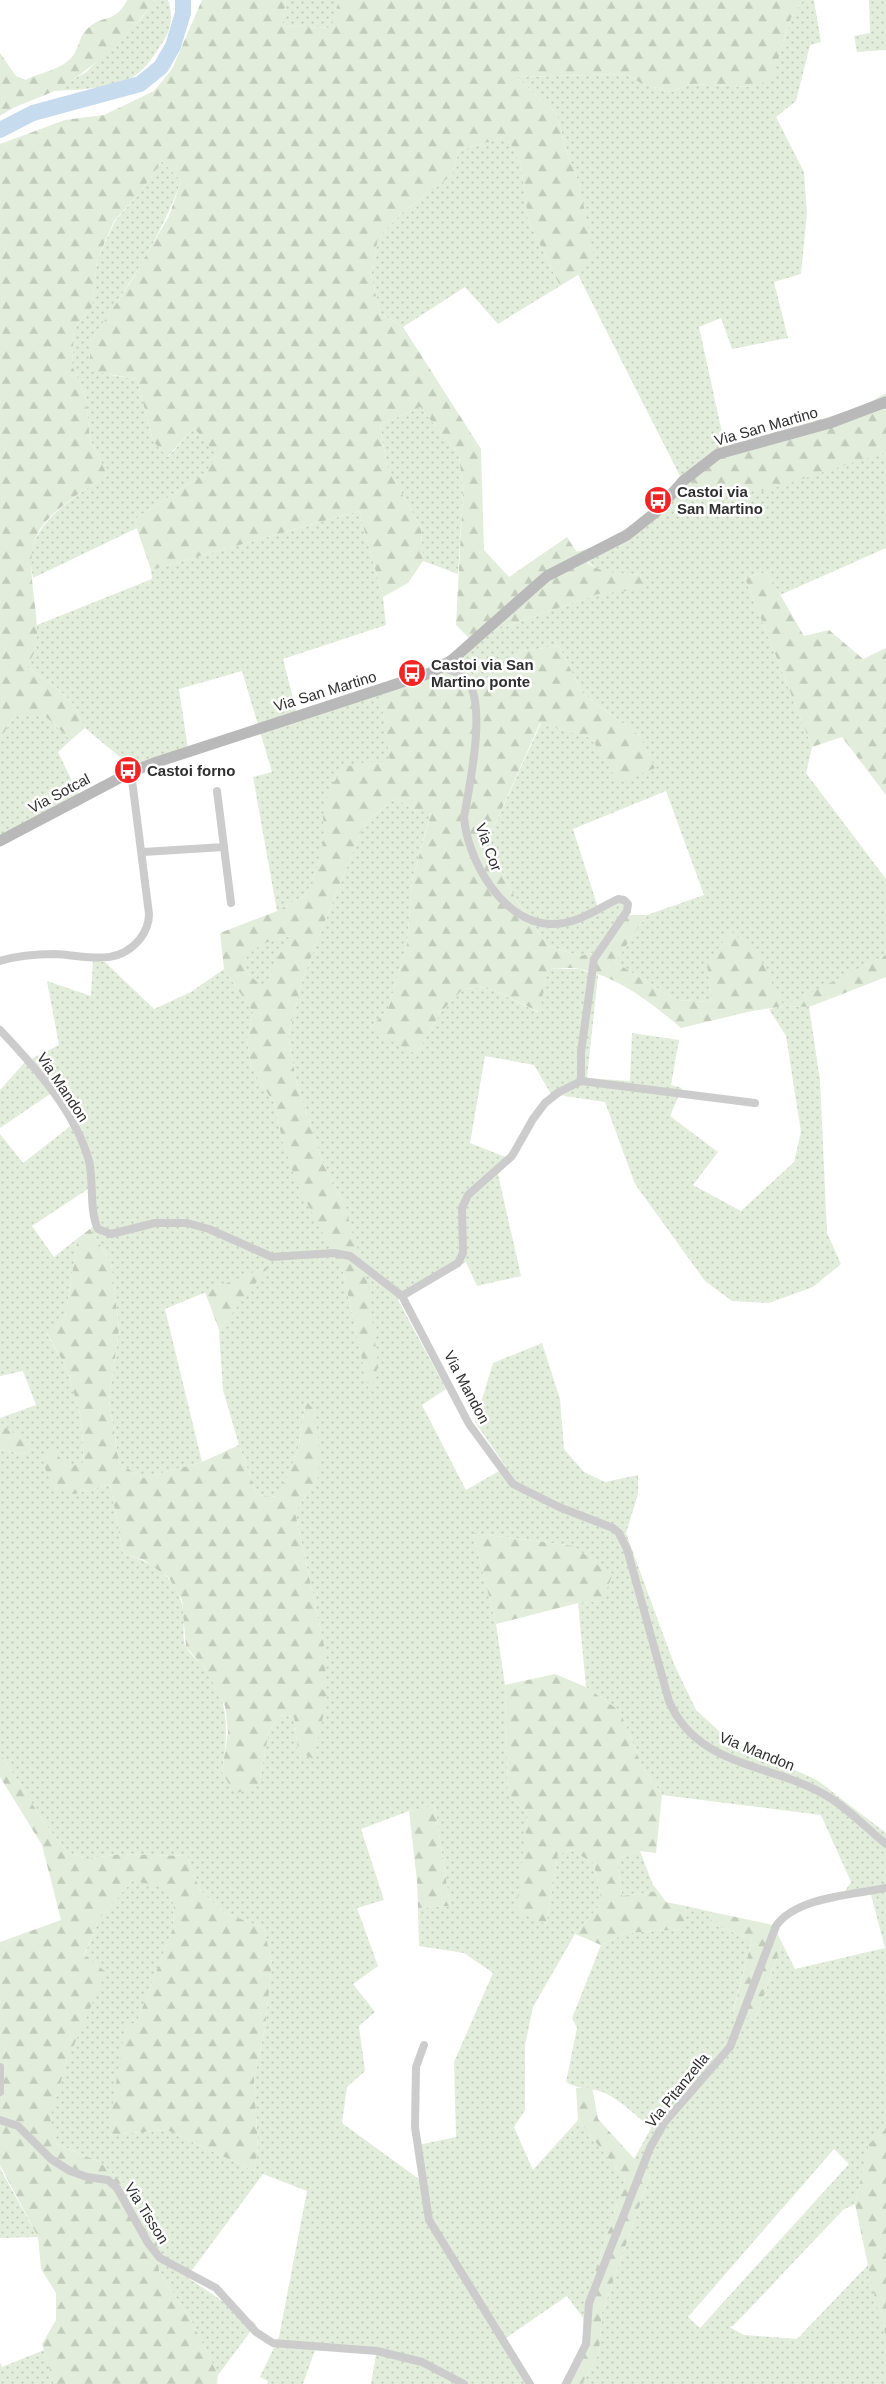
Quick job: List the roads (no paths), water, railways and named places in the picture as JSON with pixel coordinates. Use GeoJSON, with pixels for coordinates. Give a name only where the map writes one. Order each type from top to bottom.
{"type":"FeatureCollection","features":[{"type":"Feature","properties":{"kind":"street","name":"Via San Martino"},"geometry":{"type":"LineString","coordinates":[[131,772],[275,722],[413,680],[442,667],[547,576],[627,536],[656,512],[683,481],[718,454],[830,423],[886,402]]}},
{"type":"Feature","properties":{"kind":"street","name":"Via Cor"},"geometry":{"type":"LineString","coordinates":[[442,667],[466,679],[473,695],[477,738],[464,817],[465,828],[488,884],[517,911],[539,922],[550,924],[583,918],[618,899],[624,900],[628,904],[627,911],[594,958],[581,1052],[581,1081]]}},
{"type":"Feature","properties":{"kind":"street","name":"Via Sotcal"},"geometry":{"type":"LineString","coordinates":[[0,841],[131,772]]}},
{"type":"Feature","properties":{"kind":"street"},"geometry":{"type":"LineString","coordinates":[[0,961],[47,954],[105,959],[125,952],[142,936],[149,919],[143,852],[131,772]]}},
{"type":"Feature","properties":{"kind":"street"},"geometry":{"type":"LineString","coordinates":[[217,791],[231,903]]}},
{"type":"Feature","properties":{"kind":"street"},"geometry":{"type":"LineString","coordinates":[[143,852],[224,847]]}},
{"type":"Feature","properties":{"kind":"street","name":"Via Mandon"},"geometry":{"type":"LineString","coordinates":[[0,1030],[24,1055],[73,1122],[89,1161],[96,1225],[102,1232],[118,1233],[155,1223],[187,1223],[209,1229],[272,1258],[342,1253],[376,1274],[402,1296],[469,1424],[513,1484],[559,1508],[606,1524],[619,1533],[627,1549],[669,1700],[674,1713],[690,1734],[724,1756],[811,1787],[827,1796],[886,1844]]}},
{"type":"Feature","properties":{"kind":"street"},"geometry":{"type":"LineString","coordinates":[[402,1296],[458,1263],[463,1253],[461,1213],[468,1195],[512,1156],[533,1119],[545,1103],[559,1092],[581,1081],[755,1103]]}},
{"type":"Feature","properties":{"kind":"street","name":"Via Pitanzella"},"geometry":{"type":"LineString","coordinates":[[566,2384],[585,2348],[589,2303],[650,2148],[664,2123],[730,2047],[776,1926],[789,1912],[806,1904],[886,1888]]}},
{"type":"Feature","properties":{"kind":"street"},"geometry":{"type":"LineString","coordinates":[[424,2045],[416,2067],[415,2127],[429,2220],[530,2384]]}},
{"type":"Feature","properties":{"kind":"street"},"geometry":{"type":"LineString","coordinates":[[0,2066],[0,2092]]}},
{"type":"Feature","properties":{"kind":"street","name":"Via Tisson"},"geometry":{"type":"LineString","coordinates":[[0,2120],[18,2126],[51,2160],[70,2171],[86,2178],[108,2180],[117,2188],[148,2244],[160,2258],[216,2288],[256,2332],[273,2343],[377,2351],[422,2362],[464,2384]]}},
{"type":"Feature","properties":{"kind":"waterway"},"geometry":{"type":"LineString","coordinates":[[0,130],[33,113],[140,84],[161,67],[173,46],[183,13],[183,0]]}},
{"type":"Feature","properties":{"kind":"place","name":"Castoi via San Martino"},"geometry":{"type":"Point","coordinates":[658,500]}},
{"type":"Feature","properties":{"kind":"place","name":"Castoi via San Martino ponte"},"geometry":{"type":"Point","coordinates":[412,673]}},
{"type":"Feature","properties":{"kind":"place","name":"Castoi forno"},"geometry":{"type":"Point","coordinates":[128,770]}}]}
